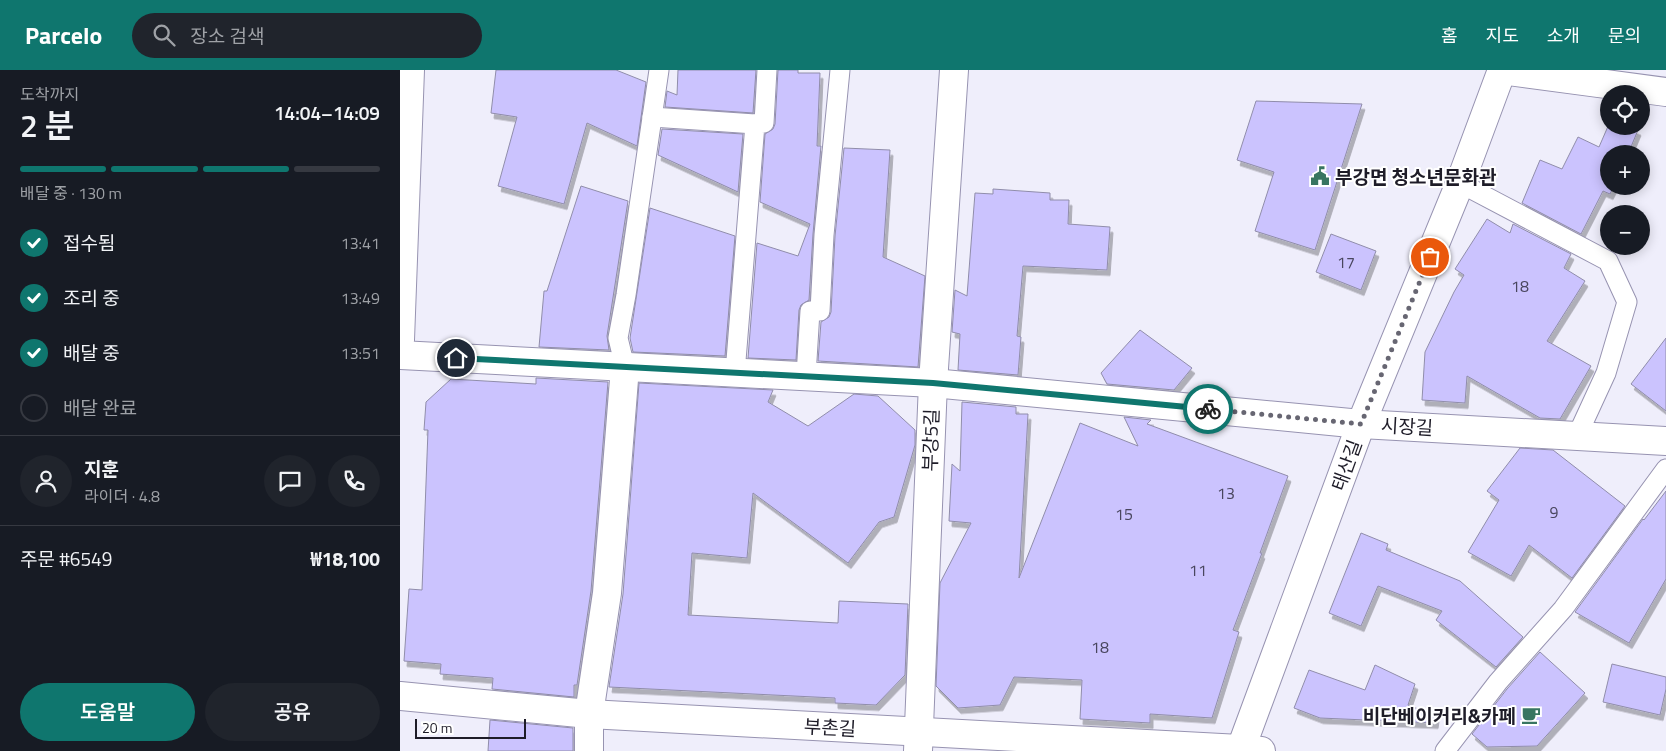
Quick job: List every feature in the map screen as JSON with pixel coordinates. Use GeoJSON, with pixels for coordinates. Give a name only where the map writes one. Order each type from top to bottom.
{"type":"FeatureCollection","features":[{"type":"Feature","properties":{"kind":"street"},"geometry":{"type":"LineString","coordinates":[[400,340],[410,70]]}},
{"type":"Feature","properties":{"kind":"street","name":"부강5길"},"geometry":{"type":"LineString","coordinates":[[919,741],[933,383],[954,70]]}},
{"type":"Feature","properties":{"kind":"street"},"geometry":{"type":"LineString","coordinates":[[1501,70],[1666,92]]}},
{"type":"Feature","properties":{"kind":"street","name":"태산길"},"geometry":{"type":"LineString","coordinates":[[1247,750],[1361,424],[1460,183],[1501,70]]}},
{"type":"Feature","properties":{"kind":"street","name":"시장길"},"geometry":{"type":"LineString","coordinates":[[400,355],[933,383],[1361,424],[1666,441]]}},
{"type":"Feature","properties":{"kind":"street"},"geometry":{"type":"LineString","coordinates":[[589,751],[589,714],[607,593],[625,367]]}},
{"type":"Feature","properties":{"kind":"street","name":"부촌길"},"geometry":{"type":"LineString","coordinates":[[400,696],[589,714],[919,741],[1247,750]]}},
{"type":"Feature","properties":{"kind":"lane"},"geometry":{"type":"LineString","coordinates":[[625,367],[618,338],[659,70]]}},
{"type":"Feature","properties":{"kind":"lane"},"geometry":{"type":"LineString","coordinates":[[652,117],[764,123],[767,70]]}},
{"type":"Feature","properties":{"kind":"lane"},"geometry":{"type":"LineString","coordinates":[[806,376],[810,311],[820,311],[824,235],[840,70]]}},
{"type":"Feature","properties":{"kind":"lane"},"geometry":{"type":"LineString","coordinates":[[735,373],[755,124]]}},
{"type":"Feature","properties":{"kind":"lane"},"geometry":{"type":"LineString","coordinates":[[1460,183],[1608,261],[1616,277],[1627,302],[1606,373],[1578,436]]}},
{"type":"Feature","properties":{"kind":"lane"},"geometry":{"type":"LineString","coordinates":[[1445,751],[1498,682],[1563,609],[1666,469]]}},
{"type":"Feature","properties":{"kind":"building"},"geometry":{"type":"Polygon","coordinates":[[[496,70],[616,70],[646,82],[637,146],[587,123],[564,204],[498,186],[517,117],[491,113],[496,70]]]}},
{"type":"Feature","properties":{"kind":"building"},"geometry":{"type":"Polygon","coordinates":[[[678,70],[756,70],[753,113],[665,107],[667,91],[677,95],[678,70]]]}},
{"type":"Feature","properties":{"kind":"building"},"geometry":{"type":"Polygon","coordinates":[[[778,70],[798,70],[798,73],[820,73],[817,146],[821,146],[809,300],[801,305],[799,310],[796,360],[748,358],[757,243],[798,256],[810,224],[760,202],[765,134],[773,129],[775,124],[778,70]]]}},
{"type":"Feature","properties":{"kind":"building"},"geometry":{"type":"Polygon","coordinates":[[[1256,101],[1362,104],[1315,250],[1255,231],[1274,172],[1237,160],[1256,101]]]}},
{"type":"Feature","properties":{"kind":"building"},"geometry":{"type":"Polygon","coordinates":[[[662,129],[743,134],[738,192],[658,155],[662,129]]]}},
{"type":"Feature","properties":{"kind":"building"},"geometry":{"type":"Polygon","coordinates":[[[1604,135],[1636,135],[1632,145],[1600,145],[1601,195],[1581,234],[1522,203],[1540,160],[1562,169],[1578,137],[1599,147],[1604,135]]]}},
{"type":"Feature","properties":{"kind":"building"},"geometry":{"type":"Polygon","coordinates":[[[844,148],[890,150],[883,257],[925,276],[918,367],[818,361],[821,322],[829,317],[831,312],[835,236],[844,148]]]}},
{"type":"Feature","properties":{"kind":"building"},"geometry":{"type":"Polygon","coordinates":[[[581,186],[628,201],[607,336],[609,350],[539,347],[544,291],[547,291],[581,186]]]}},
{"type":"Feature","properties":{"kind":"building"},"geometry":{"type":"Polygon","coordinates":[[[993,189],[1050,193],[1050,200],[1069,200],[1068,224],[1110,227],[1107,270],[1023,266],[1017,336],[1021,337],[1018,375],[958,370],[960,334],[952,332],[955,290],[967,296],[975,193],[993,194],[993,189]]]}},
{"type":"Feature","properties":{"kind":"building"},"geometry":{"type":"Polygon","coordinates":[[[650,208],[735,236],[725,356],[633,352],[630,338],[650,208]]]}},
{"type":"Feature","properties":{"kind":"building"},"geometry":{"type":"Polygon","coordinates":[[[1487,219],[1510,233],[1513,224],[1571,254],[1564,268],[1585,281],[1547,341],[1591,366],[1560,419],[1540,418],[1467,376],[1465,403],[1422,400],[1425,352],[1464,275],[1455,269],[1487,219]]]}},
{"type":"Feature","properties":{"kind":"building"},"geometry":{"type":"Polygon","coordinates":[[[1331,234],[1376,251],[1361,290],[1316,272],[1331,234]]]}},
{"type":"Feature","properties":{"kind":"building"},"geometry":{"type":"Polygon","coordinates":[[[1140,330],[1192,368],[1174,390],[1107,384],[1101,373],[1140,330]]]}},
{"type":"Feature","properties":{"kind":"building"},"geometry":{"type":"Polygon","coordinates":[[[1666,338],[1666,411],[1631,384],[1666,338]]]}},
{"type":"Feature","properties":{"kind":"building"},"geometry":{"type":"Polygon","coordinates":[[[536,378],[608,382],[591,591],[577,685],[574,685],[574,697],[492,689],[493,678],[440,674],[441,664],[404,661],[409,589],[422,590],[428,430],[424,430],[426,402],[451,379],[536,384],[536,378]]]}},
{"type":"Feature","properties":{"kind":"building"},"geometry":{"type":"Polygon","coordinates":[[[639,383],[773,390],[768,402],[808,426],[854,394],[878,396],[915,430],[915,445],[894,517],[879,522],[848,563],[753,493],[747,558],[692,553],[688,615],[838,623],[839,601],[908,604],[905,675],[876,705],[835,703],[835,698],[609,687],[623,594],[639,383]]]}},
{"type":"Feature","properties":{"kind":"building"},"geometry":{"type":"Polygon","coordinates":[[[962,402],[1016,407],[1016,414],[1028,414],[1019,578],[1080,423],[1138,446],[1124,417],[1151,420],[1147,424],[1288,476],[1233,630],[1239,632],[1212,718],[1150,714],[1150,723],[1080,719],[1082,680],[1014,677],[1000,705],[958,708],[936,686],[940,583],[971,523],[949,521],[952,464],[960,471],[962,402]]]}},
{"type":"Feature","properties":{"kind":"building"},"geometry":{"type":"Polygon","coordinates":[[[1520,448],[1553,450],[1625,506],[1572,578],[1529,545],[1511,576],[1468,552],[1499,500],[1487,491],[1520,448]]]}},
{"type":"Feature","properties":{"kind":"building"},"geometry":{"type":"Polygon","coordinates":[[[1666,491],[1666,579],[1629,643],[1575,612],[1643,519],[1666,491]]]}},
{"type":"Feature","properties":{"kind":"building"},"geometry":{"type":"Polygon","coordinates":[[[1361,533],[1388,544],[1386,550],[1460,581],[1523,637],[1496,667],[1436,620],[1442,611],[1378,586],[1361,626],[1329,613],[1361,533]]]}},
{"type":"Feature","properties":{"kind":"building"},"geometry":{"type":"Polygon","coordinates":[[[1540,652],[1585,693],[1537,746],[1487,747],[1472,734],[1507,689],[1540,652]]]}},
{"type":"Feature","properties":{"kind":"building"},"geometry":{"type":"Polygon","coordinates":[[[1612,664],[1666,677],[1666,689],[1660,715],[1603,702],[1612,664]]]}},
{"type":"Feature","properties":{"kind":"building"},"geometry":{"type":"Polygon","coordinates":[[[1375,665],[1415,684],[1408,705],[1436,716],[1435,723],[1320,718],[1294,708],[1309,670],[1365,690],[1375,665]]]}},
{"type":"Feature","properties":{"kind":"building"},"geometry":{"type":"Polygon","coordinates":[[[490,720],[573,728],[573,751],[488,751],[490,720]]]}},
{"type":"Feature","properties":{"kind":"way so far"},"geometry":{"type":"LineString","coordinates":[[1208,409],[1361,424],[1430,257]]}},
{"type":"Feature","properties":{"kind":"place","name":"부강면 청소년문화관"},"geometry":{"type":"Point","coordinates":[1320,176]}},
{"type":"Feature","properties":{"kind":"place","name":"비단베이커리&카페"},"geometry":{"type":"Point","coordinates":[1531,715]}},
{"type":"Feature","properties":{"kind":"route"},"geometry":{"type":"LineString","coordinates":[[456,358],[933,383],[1208,409]]}}]}
